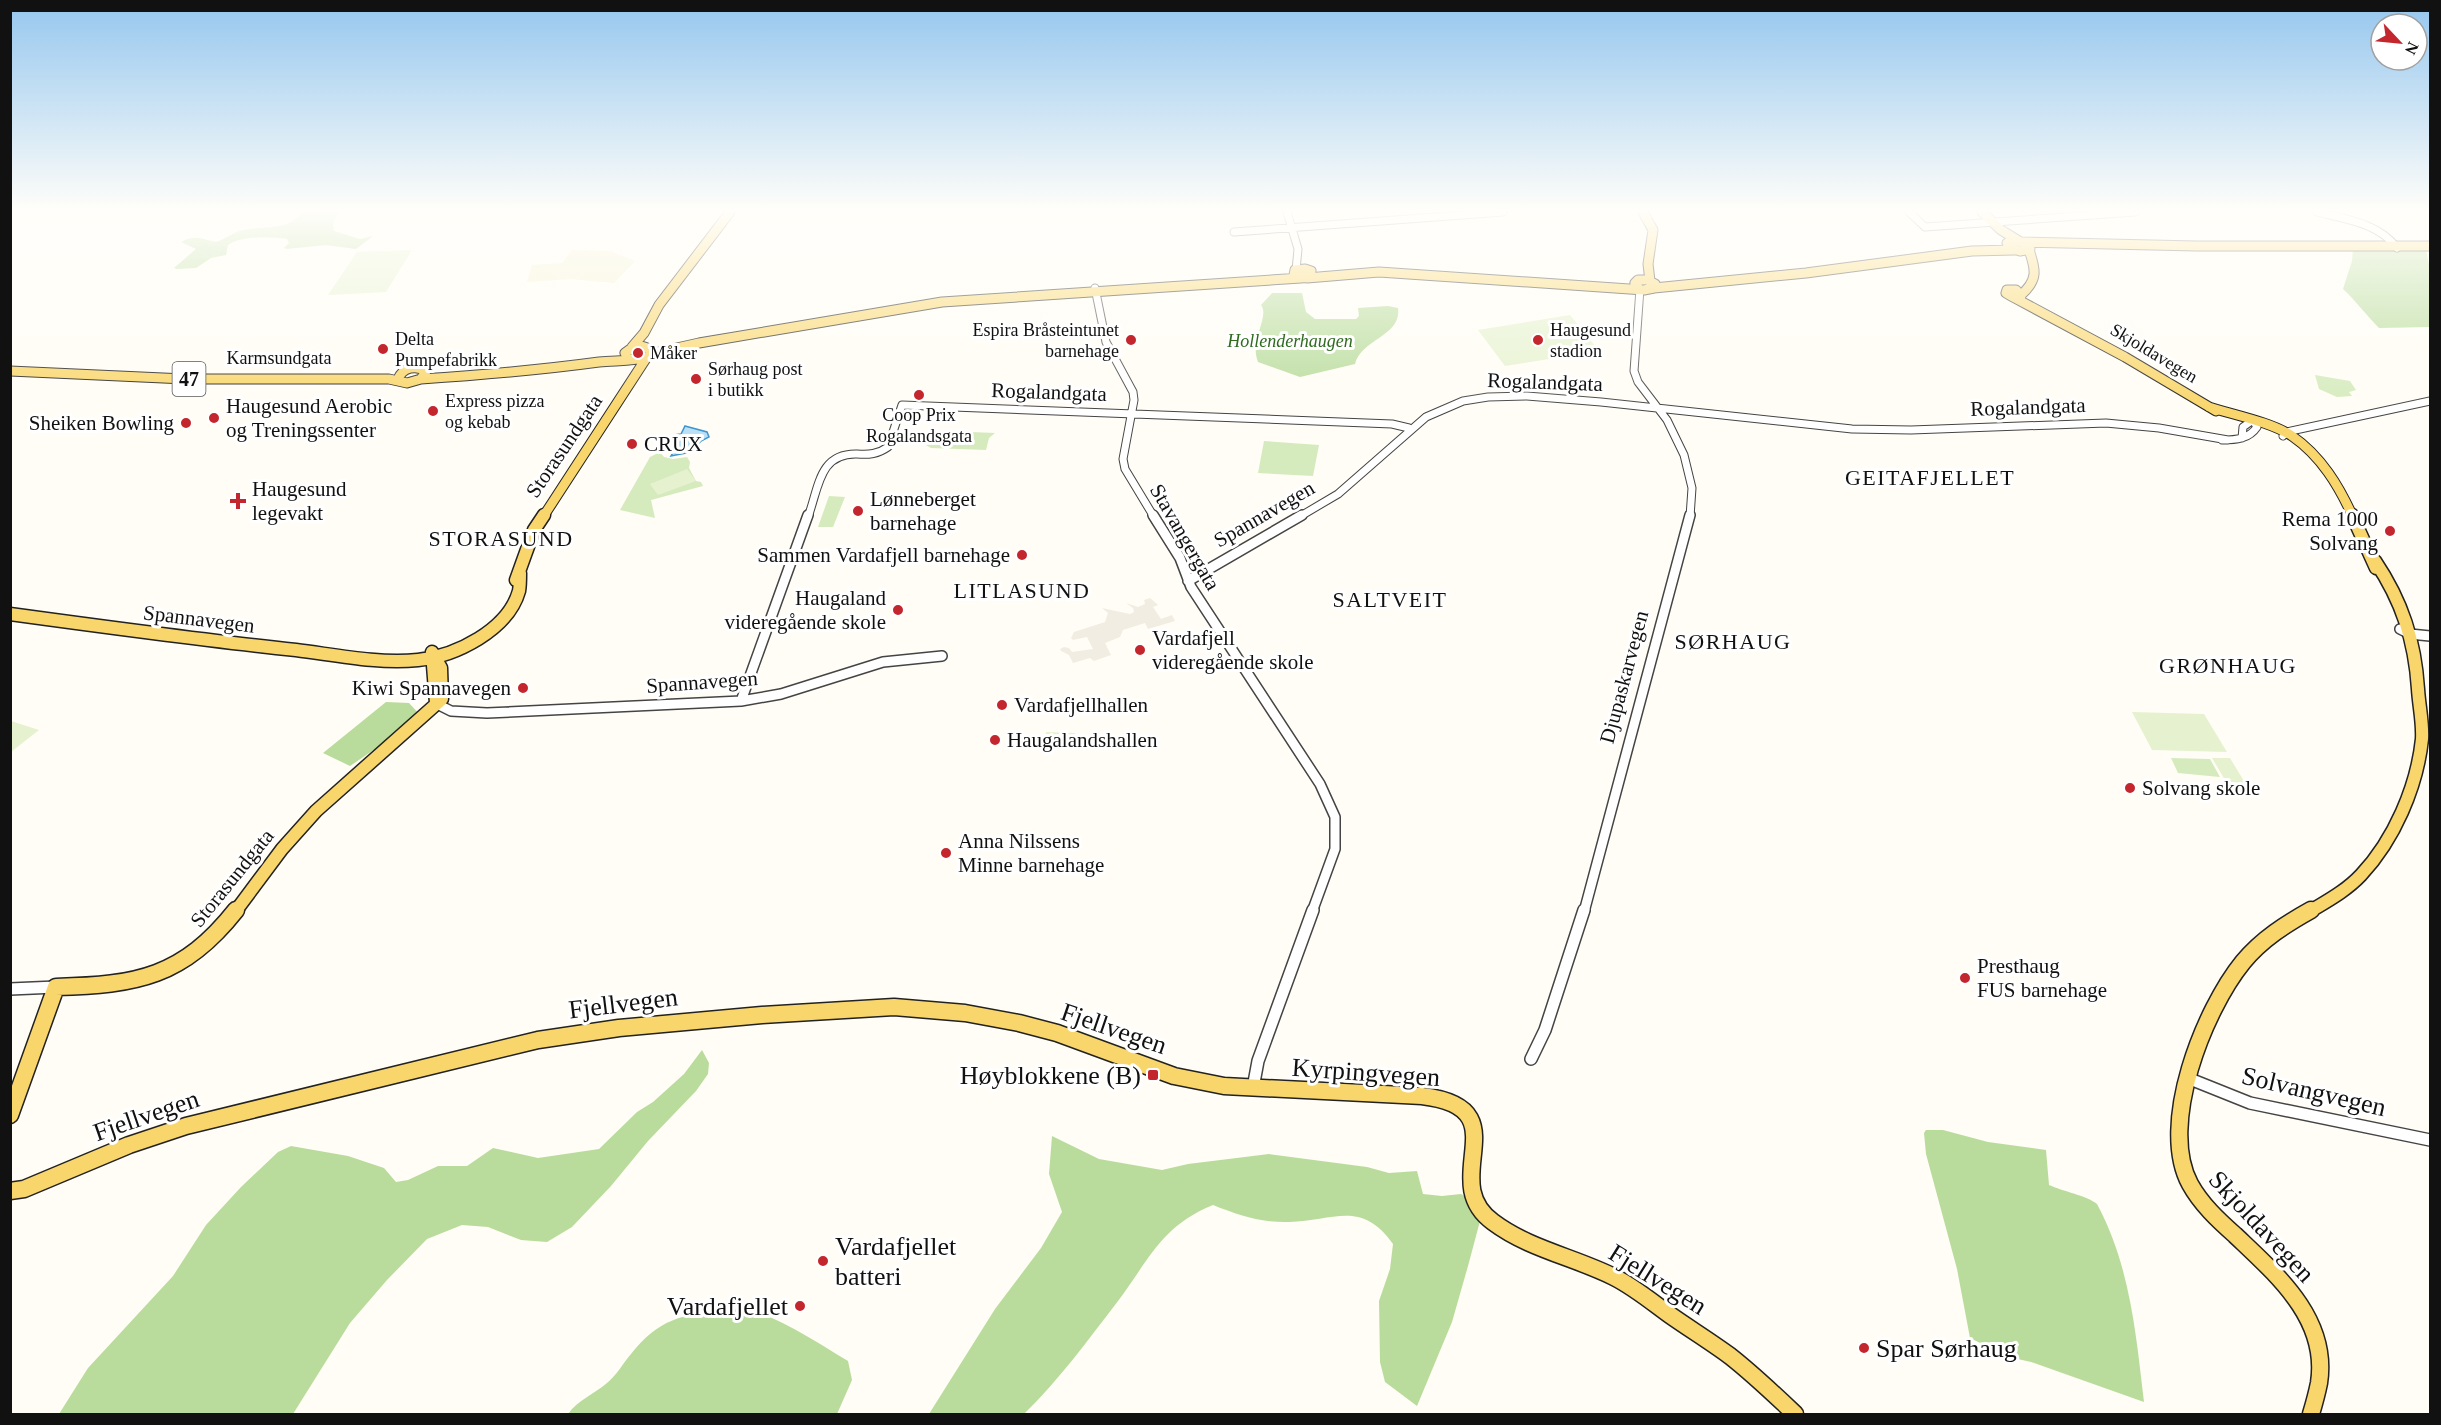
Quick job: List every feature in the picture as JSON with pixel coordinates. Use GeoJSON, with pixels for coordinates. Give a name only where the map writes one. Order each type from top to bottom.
{"type":"FeatureCollection","features":[{"type":"Feature","properties":{"kind":"main road"},"geometry":{"type":"LineString","coordinates":[[633,378],[630,354],[660,305],[680,278]]}},
{"type":"Feature","properties":{"kind":"main road","name":"47"},"geometry":{"type":"LineString","coordinates":[[630,354],[926,304],[1226,278]]}},
{"type":"Feature","properties":{"kind":"main road","name":"47"},"geometry":{"type":"LineString","coordinates":[[1096,290],[1247,278]]}},
{"type":"Feature","properties":{"kind":"main road","name":"47"},"geometry":{"type":"LineString","coordinates":[[1516,278],[1645,285],[1724,278]]}},
{"type":"Feature","properties":{"kind":"main road","name":"Djupaskarvegen"},"geometry":{"type":"LineString","coordinates":[[1645,285],[1646,278]]}},
{"type":"Feature","properties":{"kind":"main road","name":"47"},"geometry":{"type":"LineString","coordinates":[[1645,285],[1732,278]]}},
{"type":"Feature","properties":{"kind":"main road","name":"Skjoldavegen"},"geometry":{"type":"LineString","coordinates":[[2035,278],[2032,285],[2017,294],[2047,314],[2209,407],[2287,435],[2319,461],[2338,484],[2375,561],[2397,597],[2406,630],[2423,724],[2420,755],[2412,789],[2394,825],[2366,868],[2348,887],[2263,940],[2228,982],[2211,1013],[2198,1049],[2180,1132],[2181,1160],[2184,1170],[2201,1201],[2275,1274],[2299,1300],[2304,1310],[2316,1336],[2321,1373],[2318,1394],[2311,1414]]}},
{"type":"Feature","properties":{"kind":"main road"},"geometry":{"type":"LineString","coordinates":[[644,333],[647,339],[647,351]]}},
{"type":"Feature","properties":{"kind":"main road","name":"Storasundgata"},"geometry":{"type":"LineString","coordinates":[[433,656],[474,641],[505,617],[516,599],[521,579],[520,573],[534,530],[633,378],[647,351]]}},
{"type":"Feature","properties":{"kind":"main road","name":"Karmsundgata"},"geometry":{"type":"LineString","coordinates":[[10,369],[185,379],[401,375],[407,383],[424,375],[526,372],[630,354]]}},
{"type":"Feature","properties":{"kind":"main road","name":"Spannavegen"},"geometry":{"type":"LineString","coordinates":[[10,614],[392,661],[433,656]]}},
{"type":"Feature","properties":{"kind":"main road"},"geometry":{"type":"LineString","coordinates":[[433,656],[434,697],[440,702]]}},
{"type":"Feature","properties":{"kind":"main road","name":"Storasundgata"},"geometry":{"type":"LineString","coordinates":[[56,987],[121,984],[141,980],[159,974],[193,955],[220,931],[283,848],[310,817],[440,702]]}},
{"type":"Feature","properties":{"kind":"main road"},"geometry":{"type":"LineString","coordinates":[[10,1115],[56,987]]}},
{"type":"Feature","properties":{"kind":"main road","name":"Fjellvegen"},"geometry":{"type":"LineString","coordinates":[[10,1191],[24,1189],[129,1145],[186,1126],[497,1049],[601,1030],[762,1015],[894,1007],[965,1013],[1057,1033],[1182,1078],[1224,1086],[1253,1088]]}},
{"type":"Feature","properties":{"kind":"main road","name":"Kyrpingvegen"},"geometry":{"type":"LineString","coordinates":[[1253,1088],[1441,1100],[1461,1107],[1471,1116],[1476,1128],[1469,1168],[1469,1184],[1481,1210]]}},
{"type":"Feature","properties":{"kind":"main road","name":"Fjellvegen"},"geometry":{"type":"LineString","coordinates":[[1481,1210],[1496,1224],[1513,1234],[1604,1273],[1628,1286],[1742,1365],[1795,1414]]}},
{"type":"Feature","properties":{"kind":"street","name":"Djupaskarvegen"},"geometry":{"type":"LineString","coordinates":[[1531,1059],[1545,1030],[1578,933],[1690,518],[1692,493],[1687,466],[1676,437],[1658,407],[1638,382],[1634,371],[1645,285]]}},
{"type":"Feature","properties":{"kind":"street","name":"Stavangergata"},"geometry":{"type":"LineString","coordinates":[[1096,290],[1106,342],[1133,392],[1132,413],[1123,459],[1125,469],[1180,558],[1188,581],[1320,784],[1336,825],[1335,849],[1331,863],[1258,1061],[1253,1088]]}},
{"type":"Feature","properties":{"kind":"street","name":"Rogalandgata"},"geometry":{"type":"LineString","coordinates":[[741,701],[827,464],[842,454],[875,455],[886,450],[902,405],[1392,424],[1409,428],[1452,404],[1495,395],[1658,407],[1853,429],[2092,423],[2156,430],[2193,438],[2228,440],[2254,433],[2252,423]]}},
{"type":"Feature","properties":{"kind":"street"},"geometry":{"type":"LineString","coordinates":[[2287,435],[2430,401]]}},
{"type":"Feature","properties":{"kind":"street"},"geometry":{"type":"LineString","coordinates":[[2242,438],[2243,427],[2252,423]]}},
{"type":"Feature","properties":{"kind":"street","name":"Spannavegen"},"geometry":{"type":"LineString","coordinates":[[1188,581],[1338,494],[1358,478],[1409,428]]}},
{"type":"Feature","properties":{"kind":"street"},"geometry":{"type":"LineString","coordinates":[[2406,630],[2430,635]]}},
{"type":"Feature","properties":{"kind":"street","name":"Spannavegen"},"geometry":{"type":"LineString","coordinates":[[440,702],[451,711],[496,713],[741,701],[781,694],[883,662],[942,656]]}},
{"type":"Feature","properties":{"kind":"street","name":"Storasundgata"},"geometry":{"type":"LineString","coordinates":[[10,989],[56,987]]}},
{"type":"Feature","properties":{"kind":"street","name":"Solvangvegen"},"geometry":{"type":"LineString","coordinates":[[2190,1079],[2250,1103],[2430,1140]]}},
{"type":"Feature","properties":{"kind":"shaded area"},"geometry":{"type":"Polygon","coordinates":[[[528,278],[618,278],[614,283],[571,279],[527,282],[528,278]]]}},
{"type":"Feature","properties":{"kind":"shaded area"},"geometry":{"type":"Polygon","coordinates":[[[1150,598],[1158,605],[1153,607],[1161,619],[1172,615],[1175,621],[1148,629],[1145,623],[1123,630],[1120,637],[1105,643],[1111,655],[1094,661],[1090,658],[1073,663],[1069,655],[1061,651],[1060,649],[1064,647],[1069,648],[1072,652],[1093,649],[1087,637],[1073,640],[1071,638],[1074,632],[1105,622],[1108,613],[1102,608],[1130,614],[1134,612],[1133,608],[1126,603],[1138,607],[1145,604],[1144,600],[1150,598]]]}},
{"type":"Feature","properties":{"kind":"green space"},"geometry":{"type":"Polygon","coordinates":[[[339,278],[394,278],[386,292],[328,295],[339,278]]]}},
{"type":"Feature","properties":{"kind":"green space"},"geometry":{"type":"Polygon","coordinates":[[[2346,278],[2430,278],[2430,327],[2379,328],[2343,289],[2346,278]]]}},
{"type":"Feature","properties":{"kind":"green space","name":"Hollenderhaugen"},"geometry":{"type":"Polygon","coordinates":[[[1272,293],[1302,293],[1306,312],[1315,319],[1356,319],[1359,316],[1358,308],[1388,306],[1398,308],[1398,317],[1388,331],[1365,349],[1355,364],[1300,377],[1258,362],[1256,346],[1263,316],[1261,305],[1272,293]]]}},
{"type":"Feature","properties":{"kind":"green space","name":"Haugesund stadion"},"geometry":{"type":"Polygon","coordinates":[[[1570,315],[1599,351],[1505,366],[1478,330],[1570,315]]]}},
{"type":"Feature","properties":{"kind":"green space"},"geometry":{"type":"Polygon","coordinates":[[[2315,375],[2350,381],[2356,390],[2349,392],[2352,396],[2337,397],[2319,389],[2315,375]]]}},
{"type":"Feature","properties":{"kind":"green space"},"geometry":{"type":"Polygon","coordinates":[[[947,431],[995,433],[989,438],[986,450],[931,448],[926,445],[932,436],[946,435],[947,431]]]}},
{"type":"Feature","properties":{"kind":"green space"},"geometry":{"type":"Polygon","coordinates":[[[1264,441],[1319,445],[1313,476],[1258,473],[1264,441]]]}},
{"type":"Feature","properties":{"kind":"green space"},"geometry":{"type":"Polygon","coordinates":[[[660,452],[664,457],[673,459],[687,457],[690,462],[689,468],[696,481],[701,482],[703,486],[651,500],[655,518],[620,510],[650,457],[660,452]]]}},
{"type":"Feature","properties":{"kind":"green space"},"geometry":{"type":"Polygon","coordinates":[[[687,469],[696,481],[658,495],[650,484],[687,469]]]}},
{"type":"Feature","properties":{"kind":"green space"},"geometry":{"type":"Polygon","coordinates":[[[829,496],[845,497],[833,527],[818,527],[829,496]]]}},
{"type":"Feature","properties":{"kind":"green space"},"geometry":{"type":"Polygon","coordinates":[[[386,702],[409,703],[422,717],[350,766],[323,753],[386,702]]]}},
{"type":"Feature","properties":{"kind":"green space"},"geometry":{"type":"Polygon","coordinates":[[[2132,712],[2204,714],[2227,752],[2152,750],[2132,712]]]}},
{"type":"Feature","properties":{"kind":"green space"},"geometry":{"type":"Polygon","coordinates":[[[10,721],[39,730],[11,752],[10,721]]]}},
{"type":"Feature","properties":{"kind":"green space"},"geometry":{"type":"Polygon","coordinates":[[[1046,732],[1075,733],[1073,749],[1044,748],[1046,732]]]}},
{"type":"Feature","properties":{"kind":"green space"},"geometry":{"type":"Polygon","coordinates":[[[2171,758],[2210,759],[2220,777],[2178,773],[2171,758]]]}},
{"type":"Feature","properties":{"kind":"green space"},"geometry":{"type":"Polygon","coordinates":[[[2212,758],[2230,758],[2247,786],[2228,785],[2212,758]]]}},
{"type":"Feature","properties":{"kind":"green space"},"geometry":{"type":"Polygon","coordinates":[[[702,1050],[709,1063],[708,1074],[696,1091],[572,1227],[547,1242],[521,1240],[488,1227],[462,1225],[427,1239],[350,1323],[293,1414],[59,1414],[88,1368],[173,1276],[206,1225],[278,1152],[291,1146],[348,1156],[384,1168],[396,1182],[408,1180],[438,1166],[467,1166],[493,1148],[538,1158],[599,1149],[637,1112],[653,1102],[684,1074],[702,1050]]]}},
{"type":"Feature","properties":{"kind":"green space"},"geometry":{"type":"Polygon","coordinates":[[[1926,1130],[1943,1130],[1988,1142],[2046,1150],[2049,1185],[2088,1198],[2097,1204],[2117,1251],[2130,1300],[2144,1402],[2031,1362],[2009,1357],[1970,1338],[1957,1269],[1926,1154],[1924,1133],[1926,1130]]]}},
{"type":"Feature","properties":{"kind":"green space"},"geometry":{"type":"Polygon","coordinates":[[[1052,1136],[1099,1159],[1162,1170],[1188,1164],[1269,1154],[1367,1167],[1389,1173],[1417,1171],[1423,1194],[1442,1196],[1461,1194],[1475,1202],[1480,1221],[1468,1266],[1452,1322],[1417,1406],[1385,1382],[1380,1362],[1379,1301],[1390,1269],[1393,1244],[1381,1230],[1370,1221],[1358,1217],[1346,1216],[1289,1222],[1269,1221],[1241,1215],[1213,1205],[1195,1213],[1168,1234],[1073,1359],[1024,1414],[929,1414],[995,1309],[1041,1248],[1062,1212],[1049,1174],[1052,1136]]]}},
{"type":"Feature","properties":{"kind":"green space"},"geometry":{"type":"Polygon","coordinates":[[[724,1309],[748,1310],[772,1318],[848,1361],[852,1380],[837,1414],[568,1414],[576,1405],[611,1380],[641,1342],[661,1326],[683,1317],[724,1309]]]}},
{"type":"Feature","properties":{"kind":"water"},"geometry":{"type":"Polygon","coordinates":[[[685,426],[707,432],[709,437],[701,441],[691,452],[671,456],[678,444],[673,442],[674,435],[681,434],[685,426]]]}},
{"type":"Feature","properties":{"kind":"place","name":"Espira Bråsteintunet barnehage"},"geometry":{"type":"Point","coordinates":[1131,340]}},
{"type":"Feature","properties":{"kind":"place","name":"Haugesund stadion"},"geometry":{"type":"Point","coordinates":[1538,340]}},
{"type":"Feature","properties":{"kind":"place","name":"Delta Pumpefabrikk"},"geometry":{"type":"Point","coordinates":[383,349]}},
{"type":"Feature","properties":{"kind":"place","name":"Måker"},"geometry":{"type":"Point","coordinates":[638,353]}},
{"type":"Feature","properties":{"kind":"place","name":"Sørhaug post i butikk"},"geometry":{"type":"Point","coordinates":[696,379]}},
{"type":"Feature","properties":{"kind":"place","name":"Coop Prix Rogalandsgata"},"geometry":{"type":"Point","coordinates":[919,395]}},
{"type":"Feature","properties":{"kind":"place","name":"Express pizza og kebab"},"geometry":{"type":"Point","coordinates":[433,411]}},
{"type":"Feature","properties":{"kind":"place","name":"Haugesund Aerobic og Treningssenter"},"geometry":{"type":"Point","coordinates":[214,418]}},
{"type":"Feature","properties":{"kind":"place","name":"Sheiken Bowling"},"geometry":{"type":"Point","coordinates":[186,423]}},
{"type":"Feature","properties":{"kind":"place","name":"CRUX"},"geometry":{"type":"Point","coordinates":[632,444]}},
{"type":"Feature","properties":{"kind":"place","name":"Haugesund legevakt"},"geometry":{"type":"Point","coordinates":[238,501]}},
{"type":"Feature","properties":{"kind":"place","name":"Lønneberget barnehage"},"geometry":{"type":"Point","coordinates":[858,511]}},
{"type":"Feature","properties":{"kind":"place","name":"Rema 1000 Solvang"},"geometry":{"type":"Point","coordinates":[2390,531]}},
{"type":"Feature","properties":{"kind":"place","name":"Sammen Vardafjell barnehage"},"geometry":{"type":"Point","coordinates":[1022,555]}},
{"type":"Feature","properties":{"kind":"place","name":"Haugaland videregående skole"},"geometry":{"type":"Point","coordinates":[898,610]}},
{"type":"Feature","properties":{"kind":"place","name":"Vardafjell videregående skole"},"geometry":{"type":"Point","coordinates":[1140,650]}},
{"type":"Feature","properties":{"kind":"place","name":"Kiwi Spannavegen"},"geometry":{"type":"Point","coordinates":[523,688]}},
{"type":"Feature","properties":{"kind":"place","name":"Vardafjellhallen"},"geometry":{"type":"Point","coordinates":[1002,705]}},
{"type":"Feature","properties":{"kind":"place","name":"Haugalandshallen"},"geometry":{"type":"Point","coordinates":[995,740]}},
{"type":"Feature","properties":{"kind":"place","name":"Solvang skole"},"geometry":{"type":"Point","coordinates":[2130,788]}},
{"type":"Feature","properties":{"kind":"place","name":"Anna Nilssens Minne barnehage"},"geometry":{"type":"Point","coordinates":[946,853]}},
{"type":"Feature","properties":{"kind":"place","name":"Presthaug FUS barnehage"},"geometry":{"type":"Point","coordinates":[1965,978]}},
{"type":"Feature","properties":{"kind":"place","name":"Høyblokkene (B)"},"geometry":{"type":"Point","coordinates":[1153,1075]}},
{"type":"Feature","properties":{"kind":"place","name":"Vardafjellet batteri"},"geometry":{"type":"Point","coordinates":[823,1261]}},
{"type":"Feature","properties":{"kind":"place","name":"Vardafjellet"},"geometry":{"type":"Point","coordinates":[800,1306]}},
{"type":"Feature","properties":{"kind":"place","name":"Spar Sørhaug"},"geometry":{"type":"Point","coordinates":[1864,1348]}},
{"type":"Feature","properties":{"kind":"district","name":"GEITAFJELLET"},"geometry":{"type":"Point","coordinates":[1930,477]}},
{"type":"Feature","properties":{"kind":"district","name":"STORASUND"},"geometry":{"type":"Point","coordinates":[501,538]}},
{"type":"Feature","properties":{"kind":"district","name":"LITLASUND"},"geometry":{"type":"Point","coordinates":[1022,590]}},
{"type":"Feature","properties":{"kind":"district","name":"SALTVEIT"},"geometry":{"type":"Point","coordinates":[1390,599]}},
{"type":"Feature","properties":{"kind":"district","name":"SØRHAUG"},"geometry":{"type":"Point","coordinates":[1733,641]}},
{"type":"Feature","properties":{"kind":"district","name":"GRØNHAUG"},"geometry":{"type":"Point","coordinates":[2228,665]}}]}
